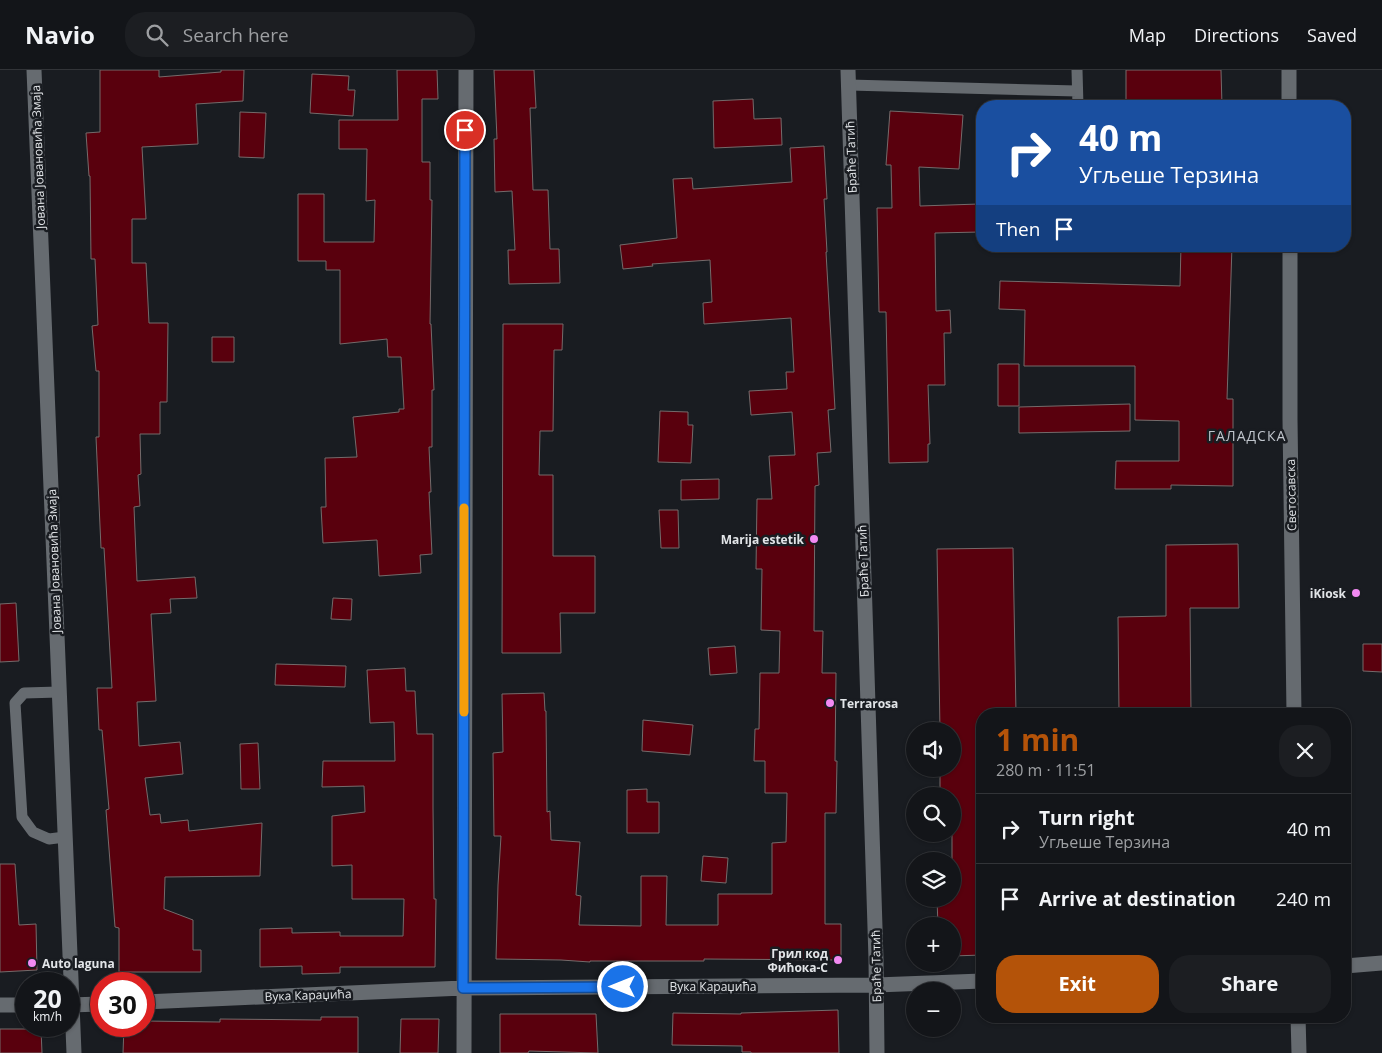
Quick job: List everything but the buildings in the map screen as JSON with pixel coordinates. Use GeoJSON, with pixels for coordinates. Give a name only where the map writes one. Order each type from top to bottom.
{"type":"FeatureCollection","features":[{"type":"Feature","properties":{"kind":"street","name":"Јована Јовановића Змаја"},"geometry":{"type":"LineString","coordinates":[[34,70],[60,692],[69,972]]}},
{"type":"Feature","properties":{"kind":"street"},"geometry":{"type":"LineString","coordinates":[[464,1053],[466,70]]}},
{"type":"Feature","properties":{"kind":"street"},"geometry":{"type":"LineString","coordinates":[[1289,70],[1289,100]]}},
{"type":"Feature","properties":{"kind":"street","name":"Браће Татић"},"geometry":{"type":"LineString","coordinates":[[848,77],[878,1053]]}},
{"type":"Feature","properties":{"kind":"street","name":"Светосавска"},"geometry":{"type":"LineString","coordinates":[[1290,252],[1294,708]]}},
{"type":"Feature","properties":{"kind":"street"},"geometry":{"type":"LineString","coordinates":[[1351,966],[1382,963]]}},
{"type":"Feature","properties":{"kind":"street","name":"Вука Караџића"},"geometry":{"type":"LineString","coordinates":[[155,1002],[463,988],[876,985],[976,981]]}},
{"type":"Feature","properties":{"kind":"street"},"geometry":{"type":"LineString","coordinates":[[0,1005],[15,1005]]}},
{"type":"Feature","properties":{"kind":"street"},"geometry":{"type":"LineString","coordinates":[[1298,1023],[1300,1053]]}},
{"type":"Feature","properties":{"kind":"street","name":"Јована Јовановића Змаја"},"geometry":{"type":"LineString","coordinates":[[73,1037],[74,1053]]}},
{"type":"Feature","properties":{"kind":"lane"},"geometry":{"type":"LineString","coordinates":[[1077,70],[1078,100]]}},
{"type":"Feature","properties":{"kind":"lane"},"geometry":{"type":"LineString","coordinates":[[848,77],[1077,91]]}},
{"type":"Feature","properties":{"kind":"lane"},"geometry":{"type":"LineString","coordinates":[[60,692],[24,693],[15,703],[22,818],[33,832],[49,839],[65,837]]}},
{"type":"Feature","properties":{"kind":"slow traffic"},"geometry":{"type":"LineString","coordinates":[[464,508],[464,712]]}},
{"type":"Feature","properties":{"kind":"place","name":"Marija estetik"},"geometry":{"type":"Point","coordinates":[814,539]}},
{"type":"Feature","properties":{"kind":"place","name":"iKiosk"},"geometry":{"type":"Point","coordinates":[1356,593]}},
{"type":"Feature","properties":{"kind":"place","name":"Terrarosa"},"geometry":{"type":"Point","coordinates":[830,703]}},
{"type":"Feature","properties":{"kind":"place","name":"Грил код Фићока-С"},"geometry":{"type":"Point","coordinates":[838,960]}},
{"type":"Feature","properties":{"kind":"place","name":"Auto laguna"},"geometry":{"type":"Point","coordinates":[32,963]}},
{"type":"Feature","properties":{"kind":"district","name":"ГАЛАДСКА"},"geometry":{"type":"Point","coordinates":[1247,435]}},
{"type":"Feature","properties":{"kind":"route"},"geometry":{"type":"LineString","coordinates":[[465,130],[463,988],[623,987]]}}]}
